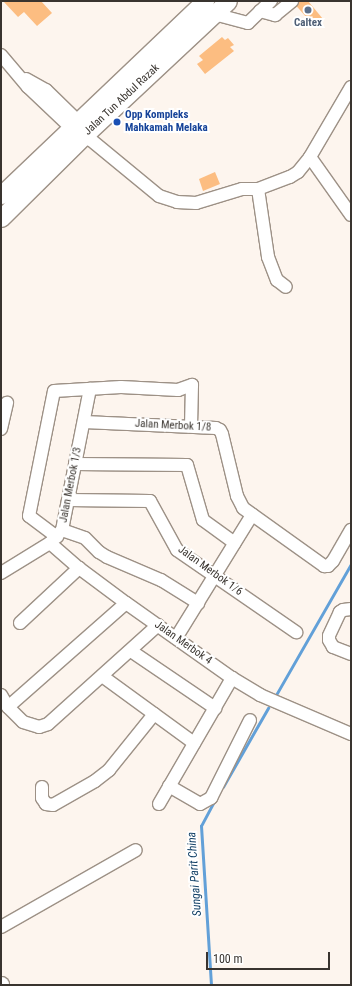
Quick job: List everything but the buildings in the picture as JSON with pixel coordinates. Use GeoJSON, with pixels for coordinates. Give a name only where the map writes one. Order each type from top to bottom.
{"type":"FeatureCollection","features":[{"type":"Feature","properties":{"kind":"highway","name":"Jalan Tun Abdul Razak"},"geometry":{"type":"LineString","coordinates":[[1,218],[82,132],[210,8],[228,1]]}},
{"type":"Feature","properties":{"kind":"highway","name":"Jalan Tun Abdul Razak"},"geometry":{"type":"LineString","coordinates":[[1,195],[82,132]]}},
{"type":"Feature","properties":{"kind":"street"},"geometry":{"type":"LineString","coordinates":[[210,8],[248,23],[271,1]]}},
{"type":"Feature","properties":{"kind":"street"},"geometry":{"type":"LineString","coordinates":[[260,12],[275,16],[292,1]]}},
{"type":"Feature","properties":{"kind":"street"},"geometry":{"type":"LineString","coordinates":[[1,56],[18,75],[82,132],[159,196],[177,202],[196,203],[242,189],[258,189],[290,177],[298,172],[310,157],[351,87]]}},
{"type":"Feature","properties":{"kind":"street"},"geometry":{"type":"LineString","coordinates":[[18,75],[46,90],[82,132]]}},
{"type":"Feature","properties":{"kind":"street"},"geometry":{"type":"LineString","coordinates":[[310,157],[351,214]]}},
{"type":"Feature","properties":{"kind":"street"},"geometry":{"type":"LineString","coordinates":[[258,189],[268,257],[277,280],[286,287]]}},
{"type":"Feature","properties":{"kind":"street"},"geometry":{"type":"LineString","coordinates":[[191,426],[192,385],[178,390],[121,387],[54,391],[29,516],[56,536],[85,538],[99,552],[107,557],[161,580],[198,603]]}},
{"type":"Feature","properties":{"kind":"street","name":"Jalan Merbok 1/3"},"geometry":{"type":"LineString","coordinates":[[56,536],[68,500],[90,390]]}},
{"type":"Feature","properties":{"kind":"street"},"geometry":{"type":"LineString","coordinates":[[1,429],[7,403]]}},
{"type":"Feature","properties":{"kind":"street","name":"Jalan Merbok 1/8"},"geometry":{"type":"LineString","coordinates":[[84,422],[191,426],[216,428],[220,430],[240,503],[243,508],[320,565],[328,566],[334,561],[351,530]]}},
{"type":"Feature","properties":{"kind":"street"},"geometry":{"type":"LineString","coordinates":[[75,464],[187,465],[203,520],[235,543]]}},
{"type":"Feature","properties":{"kind":"street","name":"Jalan Merbok 1/6"},"geometry":{"type":"LineString","coordinates":[[68,500],[150,501],[177,550],[296,632]]}},
{"type":"Feature","properties":{"kind":"street"},"geometry":{"type":"LineString","coordinates":[[176,638],[252,515]]}},
{"type":"Feature","properties":{"kind":"street"},"geometry":{"type":"LineString","coordinates":[[1,573],[56,536]]}},
{"type":"Feature","properties":{"kind":"street","name":"Jalan Merbok 4"},"geometry":{"type":"LineString","coordinates":[[56,536],[79,568],[232,678],[260,696],[351,734]]}},
{"type":"Feature","properties":{"kind":"street"},"geometry":{"type":"LineString","coordinates":[[20,623],[79,568]]}},
{"type":"Feature","properties":{"kind":"street"},"geometry":{"type":"LineString","coordinates":[[8,707],[126,603]]}},
{"type":"Feature","properties":{"kind":"street"},"geometry":{"type":"LineString","coordinates":[[351,609],[340,612],[329,636],[329,640],[333,647],[351,654]]}},
{"type":"Feature","properties":{"kind":"street"},"geometry":{"type":"LineString","coordinates":[[1,695],[8,707],[23,722],[40,727],[48,724],[158,626]]}},
{"type":"Feature","properties":{"kind":"street"},"geometry":{"type":"LineString","coordinates":[[131,651],[214,708]]}},
{"type":"Feature","properties":{"kind":"street"},"geometry":{"type":"LineString","coordinates":[[102,676],[194,743]]}},
{"type":"Feature","properties":{"kind":"street"},"geometry":{"type":"LineString","coordinates":[[159,804],[232,678]]}},
{"type":"Feature","properties":{"kind":"street"},"geometry":{"type":"LineString","coordinates":[[42,787],[42,798],[46,804],[53,805],[95,781],[109,770],[154,714]]}},
{"type":"Feature","properties":{"kind":"street"},"geometry":{"type":"LineString","coordinates":[[169,786],[200,804],[212,798],[250,720]]}},
{"type":"Feature","properties":{"kind":"street"},"geometry":{"type":"LineString","coordinates":[[1,926],[136,850]]}},
{"type":"Feature","properties":{"kind":"waterway","name":"Sungai Parit China"},"geometry":{"type":"LineString","coordinates":[[276,695],[351,564]]}},
{"type":"Feature","properties":{"kind":"waterway","name":"Sungai Parit China"},"geometry":{"type":"LineString","coordinates":[[223,787],[268,708]]}},
{"type":"Feature","properties":{"kind":"waterway","name":"Sungai Parit China"},"geometry":{"type":"LineString","coordinates":[[211,985],[201,826],[214,802]]}},
{"type":"Feature","properties":{"kind":"place","name":"Caltex"},"geometry":{"type":"Point","coordinates":[308,10]}},
{"type":"Feature","properties":{"kind":"place","name":"Opp Kompleks Mahkamah Melaka"},"geometry":{"type":"Point","coordinates":[117,122]}}]}
